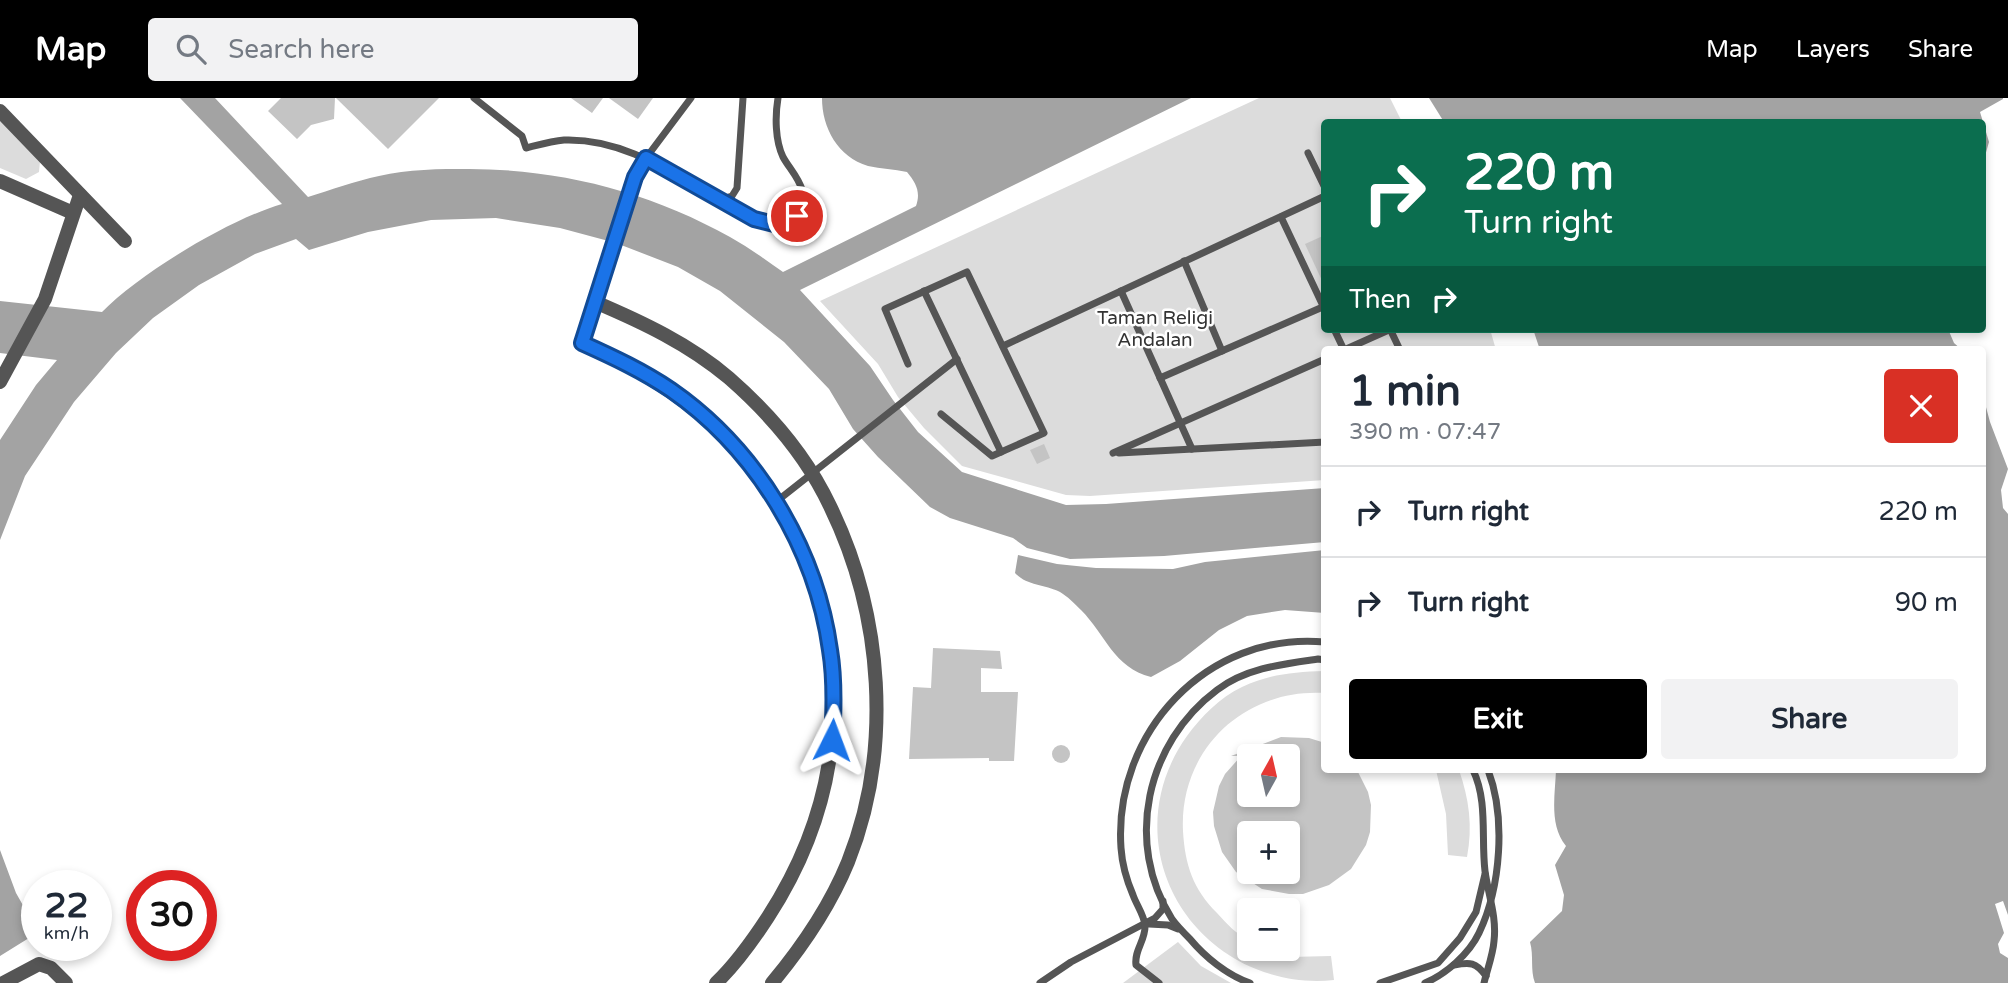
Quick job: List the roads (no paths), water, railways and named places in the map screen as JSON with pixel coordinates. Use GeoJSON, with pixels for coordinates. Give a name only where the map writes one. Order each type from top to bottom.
{"type":"FeatureCollection","features":[{"type":"Feature","properties":{"kind":"street"},"geometry":{"type":"LineString","coordinates":[[0,111],[125,241]]}},
{"type":"Feature","properties":{"kind":"street"},"geometry":{"type":"LineString","coordinates":[[635,177],[582,343],[629,365],[672,390],[705,417],[742,455],[776,501],[800,547],[819,599],[830,650],[834,714],[828,775],[812,831],[784,892],[756,936],[716,983]]}},
{"type":"Feature","properties":{"kind":"street"},"geometry":{"type":"LineString","coordinates":[[0,181],[73,213]]}},
{"type":"Feature","properties":{"kind":"street"},"geometry":{"type":"LineString","coordinates":[[0,382],[45,299],[80,195]]}},
{"type":"Feature","properties":{"kind":"street"},"geometry":{"type":"LineString","coordinates":[[595,302],[651,326],[727,376],[784,436],[812,473],[830,506],[859,580],[876,676],[875,738],[863,813],[848,862],[823,911],[794,956],[772,983]]}},
{"type":"Feature","properties":{"kind":"street"},"geometry":{"type":"LineString","coordinates":[[3,983],[39,964],[51,968],[65,983]]}},
{"type":"Feature","properties":{"kind":"lane"},"geometry":{"type":"LineString","coordinates":[[474,98],[522,136],[526,148],[563,140],[598,143],[624,149],[646,158],[766,224],[778,225],[797,216],[804,200],[802,189],[782,155],[778,140],[778,98]]}},
{"type":"Feature","properties":{"kind":"lane"},"geometry":{"type":"LineString","coordinates":[[635,177],[691,98]]}},
{"type":"Feature","properties":{"kind":"lane"},"geometry":{"type":"LineString","coordinates":[[719,200],[732,196],[737,188],[743,98]]}},
{"type":"Feature","properties":{"kind":"lane"},"geometry":{"type":"LineString","coordinates":[[1308,152],[1321,180]]}},
{"type":"Feature","properties":{"kind":"lane"},"geometry":{"type":"LineString","coordinates":[[1003,346],[1321,198]]}},
{"type":"Feature","properties":{"kind":"lane"},"geometry":{"type":"LineString","coordinates":[[1281,217],[1321,302]]}},
{"type":"Feature","properties":{"kind":"lane"},"geometry":{"type":"LineString","coordinates":[[1184,261],[1223,351]]}},
{"type":"Feature","properties":{"kind":"lane"},"geometry":{"type":"LineString","coordinates":[[908,364],[885,309],[967,272],[1044,433],[992,456],[941,414]]}},
{"type":"Feature","properties":{"kind":"lane"},"geometry":{"type":"LineString","coordinates":[[924,291],[1001,452]]}},
{"type":"Feature","properties":{"kind":"lane"},"geometry":{"type":"LineString","coordinates":[[1121,291],[1192,449]]}},
{"type":"Feature","properties":{"kind":"lane"},"geometry":{"type":"LineString","coordinates":[[1160,378],[1321,309]]}},
{"type":"Feature","properties":{"kind":"lane"},"geometry":{"type":"LineString","coordinates":[[1353,346],[1382,333]]}},
{"type":"Feature","properties":{"kind":"lane"},"geometry":{"type":"LineString","coordinates":[[776,501],[957,359]]}},
{"type":"Feature","properties":{"kind":"lane"},"geometry":{"type":"LineString","coordinates":[[1321,361],[1113,453],[1321,442]]}},
{"type":"Feature","properties":{"kind":"lane"},"geometry":{"type":"LineString","coordinates":[[1159,983],[1136,965],[1135,956],[1143,939],[1145,924],[1131,891],[1121,851],[1121,816],[1129,774],[1147,734],[1172,699],[1214,666],[1262,646],[1309,640],[1321,642]]}},
{"type":"Feature","properties":{"kind":"lane"},"geometry":{"type":"LineString","coordinates":[[1248,983],[1204,956],[1172,919],[1152,876],[1145,823],[1154,772],[1180,725],[1218,689],[1265,666],[1321,659]]}},
{"type":"Feature","properties":{"kind":"lane"},"geometry":{"type":"LineString","coordinates":[[1380,983],[1438,962],[1460,938],[1476,912],[1485,872],[1484,826],[1474,773]]}},
{"type":"Feature","properties":{"kind":"lane"},"geometry":{"type":"LineString","coordinates":[[1425,983],[1451,966],[1479,934],[1492,895],[1499,851],[1494,785],[1489,773]]}},
{"type":"Feature","properties":{"kind":"lane"},"geometry":{"type":"LineString","coordinates":[[1485,872],[1492,895],[1494,940],[1485,979]]}},
{"type":"Feature","properties":{"kind":"lane"},"geometry":{"type":"LineString","coordinates":[[1040,983],[1072,962],[1155,918],[1163,909],[1163,899]]}},
{"type":"Feature","properties":{"kind":"lane"},"geometry":{"type":"LineString","coordinates":[[1139,911],[1145,917],[1155,918]]}},
{"type":"Feature","properties":{"kind":"lane"},"geometry":{"type":"LineString","coordinates":[[1145,924],[1168,925],[1182,930]]}},
{"type":"Feature","properties":{"kind":"lane"},"geometry":{"type":"LineString","coordinates":[[1143,939],[1157,927],[1168,925]]}},
{"type":"Feature","properties":{"kind":"lane"},"geometry":{"type":"LineString","coordinates":[[1451,966],[1469,962],[1478,966],[1485,979]]}},
{"type":"Feature","properties":{"kind":"park label","name":"Taman Religi Andalan"},"geometry":{"type":"Point","coordinates":[1155,328]}}]}
